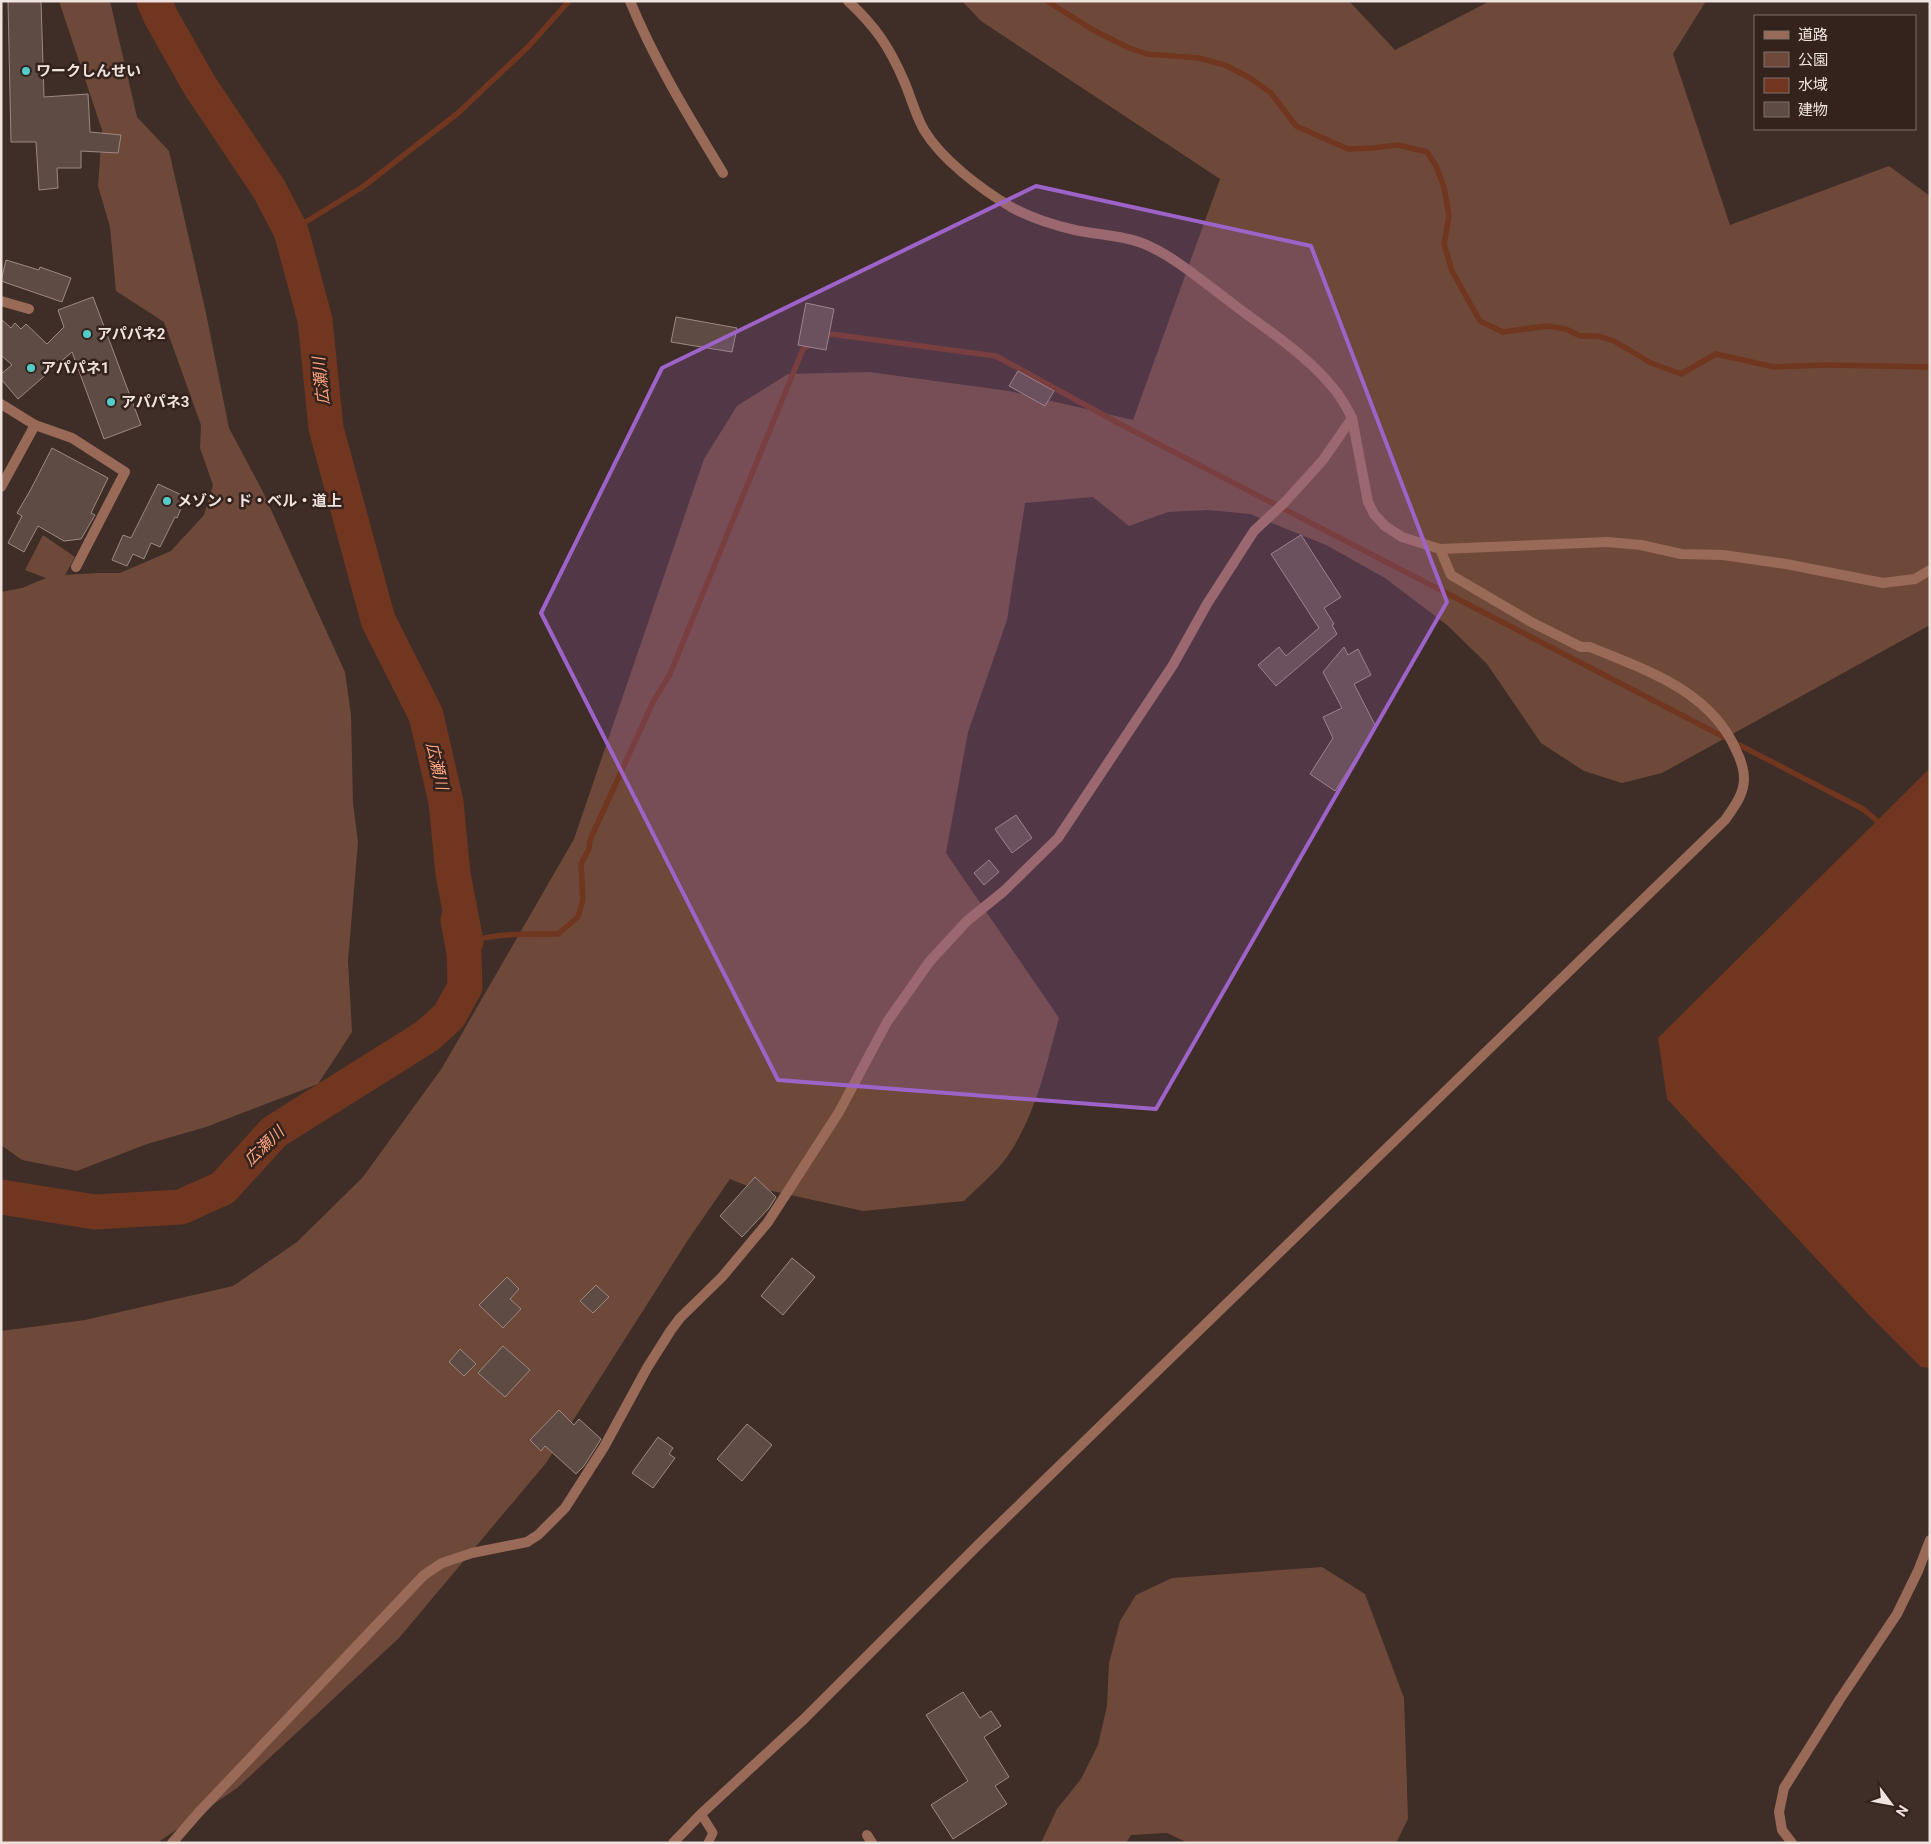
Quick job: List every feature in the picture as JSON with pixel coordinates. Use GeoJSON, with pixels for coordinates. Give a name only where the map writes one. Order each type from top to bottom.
{"type":"FeatureCollection","features":[{"type":"Feature","properties":{"kind":"street"},"geometry":{"type":"LineString","coordinates":[[630,1],[644,36],[676,95],[723,173]]}},
{"type":"Feature","properties":{"kind":"street"},"geometry":{"type":"LineString","coordinates":[[848,1],[868,20],[881,37],[904,81],[924,130],[938,148],[967,176],[1011,207],[1038,220],[1076,230],[1142,243],[1182,266],[1285,343],[1316,370],[1334,389],[1347,407],[1352,418],[1368,502],[1374,514],[1385,526],[1402,537],[1440,550],[1607,542],[1640,545],[1681,554],[1723,555],[1786,564],[1883,583],[1915,579],[1930,570]]}},
{"type":"Feature","properties":{"kind":"street"},"geometry":{"type":"LineString","coordinates":[[1,301],[29,309]]}},
{"type":"Feature","properties":{"kind":"street"},"geometry":{"type":"LineString","coordinates":[[1,404],[35,425],[72,438],[125,472],[76,567]]}},
{"type":"Feature","properties":{"kind":"street"},"geometry":{"type":"LineString","coordinates":[[172,1843],[206,1804],[424,1575],[442,1564],[472,1554],[527,1542],[538,1535],[565,1508],[604,1448],[647,1368],[671,1330],[680,1318],[722,1277],[768,1222],[839,1112],[887,1022],[930,961],[967,921],[1004,891],[1058,838],[1173,665],[1207,604],[1254,531],[1285,502],[1323,460],[1352,418]]}},
{"type":"Feature","properties":{"kind":"street"},"geometry":{"type":"LineString","coordinates":[[1,487],[35,425]]}},
{"type":"Feature","properties":{"kind":"street"},"geometry":{"type":"LineString","coordinates":[[673,1843],[700,1814],[804,1719],[980,1543],[1725,820],[1740,796],[1744,778],[1739,756],[1730,735],[1709,709],[1688,692],[1649,671],[1590,647],[1581,647],[1531,622],[1451,575],[1440,550]]}},
{"type":"Feature","properties":{"kind":"street"},"geometry":{"type":"LineString","coordinates":[[1792,1843],[1782,1830],[1779,1812],[1784,1788],[1897,1614],[1918,1571],[1930,1540]]}},
{"type":"Feature","properties":{"kind":"lane"},"geometry":{"type":"LineString","coordinates":[[700,1814],[714,1833],[708,1843]]}},
{"type":"Feature","properties":{"kind":"highlighted area"},"geometry":{"type":"Polygon","coordinates":[[[1036,186],[1311,246],[1447,602],[1156,1109],[778,1080],[541,613],[662,368],[1036,186]]]}},
{"type":"Feature","properties":{"kind":"green space"},"geometry":{"type":"Polygon","coordinates":[[[59,1],[110,1],[137,117],[169,151],[206,313],[229,428],[262,490],[345,672],[351,715],[353,803],[358,842],[348,961],[352,1032],[318,1084],[206,1127],[147,1144],[77,1171],[22,1160],[1,1145],[1,592],[22,588],[46,578],[25,570],[43,535],[75,557],[65,575],[120,573],[171,551],[204,515],[213,485],[200,448],[201,425],[164,322],[116,291],[110,227],[98,186],[102,130],[59,1]]]}},
{"type":"Feature","properties":{"kind":"green space"},"geometry":{"type":"Polygon","coordinates":[[[962,1],[1349,1],[1395,50],[1490,1],[1706,1],[1673,54],[1730,225],[1889,166],[1930,196],[1930,625],[1662,773],[1622,783],[1584,771],[1541,743],[1487,664],[1447,625],[1385,578],[1326,545],[1250,514],[1208,510],[1168,512],[1129,526],[1093,497],[1025,503],[1007,620],[968,732],[946,853],[1059,1018],[1033,1107],[1026,1124],[1007,1157],[964,1201],[863,1211],[745,1185],[730,1179],[688,1240],[546,1463],[399,1638],[237,1788],[157,1843],[1,1843],[1,1331],[85,1320],[233,1286],[297,1242],[363,1177],[442,1068],[574,839],[704,459],[737,406],[788,374],[869,372],[1009,391],[1133,420],[1220,179],[981,21],[962,1]]]}},
{"type":"Feature","properties":{"kind":"green space"},"geometry":{"type":"Polygon","coordinates":[[[1322,1567],[1365,1594],[1404,1698],[1408,1819],[1396,1843],[1188,1843],[1167,1833],[1131,1835],[1126,1843],[1041,1843],[1057,1809],[1081,1779],[1098,1745],[1107,1706],[1109,1663],[1120,1621],[1136,1595],[1172,1578],[1322,1567]]]}},
{"type":"Feature","properties":{"kind":"water"},"geometry":{"type":"Polygon","coordinates":[[[1930,768],[1930,1368],[1921,1367],[1868,1314],[1667,1099],[1658,1038],[1930,768]]]}},
{"type":"Feature","properties":{"kind":"building"},"geometry":{"type":"Polygon","coordinates":[[[8,1],[41,1],[44,97],[88,94],[90,132],[121,135],[118,153],[81,151],[81,168],[57,168],[58,188],[39,190],[36,142],[11,142],[8,1]]]}},
{"type":"Feature","properties":{"kind":"building"},"geometry":{"type":"Polygon","coordinates":[[[6,260],[39,270],[40,267],[71,278],[62,302],[1,281],[6,260]]]}},
{"type":"Feature","properties":{"kind":"building"},"geometry":{"type":"Polygon","coordinates":[[[93,297],[141,425],[104,439],[72,352],[18,399],[1,379],[1,374],[12,365],[1,355],[1,319],[11,328],[15,323],[21,329],[26,324],[47,344],[64,327],[58,310],[93,297]]]}},
{"type":"Feature","properties":{"kind":"building"},"geometry":{"type":"Polygon","coordinates":[[[806,303],[834,309],[826,350],[798,345],[806,303]]]}},
{"type":"Feature","properties":{"kind":"building"},"geometry":{"type":"Polygon","coordinates":[[[676,317],[737,328],[732,352],[671,342],[676,317]]]}},
{"type":"Feature","properties":{"kind":"building"},"geometry":{"type":"Polygon","coordinates":[[[1018,371],[1054,391],[1045,406],[1009,386],[1018,371]]]}},
{"type":"Feature","properties":{"kind":"building"},"geometry":{"type":"Polygon","coordinates":[[[52,448],[108,478],[91,513],[95,515],[81,539],[64,541],[38,526],[24,552],[8,543],[22,516],[17,513],[52,448]]]}},
{"type":"Feature","properties":{"kind":"building"},"geometry":{"type":"Polygon","coordinates":[[[158,484],[186,497],[177,518],[175,517],[160,547],[151,543],[144,559],[133,554],[127,566],[112,560],[123,535],[131,538],[158,484]]]}},
{"type":"Feature","properties":{"kind":"building"},"geometry":{"type":"Polygon","coordinates":[[[1301,535],[1341,597],[1324,608],[1334,624],[1332,625],[1337,634],[1276,686],[1258,665],[1279,647],[1286,656],[1319,628],[1271,554],[1301,535]]]}},
{"type":"Feature","properties":{"kind":"building"},"geometry":{"type":"Polygon","coordinates":[[[1344,647],[1348,655],[1358,649],[1371,675],[1354,684],[1376,727],[1335,791],[1310,774],[1333,738],[1323,717],[1342,708],[1323,672],[1344,647]]]}},
{"type":"Feature","properties":{"kind":"building"},"geometry":{"type":"Polygon","coordinates":[[[1016,815],[1032,838],[1012,853],[995,829],[1016,815]]]}},
{"type":"Feature","properties":{"kind":"building"},"geometry":{"type":"Polygon","coordinates":[[[989,860],[999,872],[984,885],[974,873],[989,860]]]}},
{"type":"Feature","properties":{"kind":"building"},"geometry":{"type":"Polygon","coordinates":[[[755,1177],[776,1197],[769,1208],[742,1237],[720,1216],[755,1177]]]}},
{"type":"Feature","properties":{"kind":"building"},"geometry":{"type":"Polygon","coordinates":[[[792,1258],[815,1277],[783,1315],[761,1296],[792,1258]]]}},
{"type":"Feature","properties":{"kind":"building"},"geometry":{"type":"Polygon","coordinates":[[[507,1277],[519,1289],[510,1299],[521,1309],[503,1328],[479,1305],[507,1277]]]}},
{"type":"Feature","properties":{"kind":"building"},"geometry":{"type":"Polygon","coordinates":[[[596,1285],[609,1297],[593,1313],[580,1301],[596,1285]]]}},
{"type":"Feature","properties":{"kind":"building"},"geometry":{"type":"Polygon","coordinates":[[[503,1346],[530,1370],[505,1397],[478,1373],[503,1346]]]}},
{"type":"Feature","properties":{"kind":"building"},"geometry":{"type":"Polygon","coordinates":[[[460,1349],[476,1364],[464,1376],[449,1362],[460,1349]]]}},
{"type":"Feature","properties":{"kind":"building"},"geometry":{"type":"Polygon","coordinates":[[[559,1410],[574,1425],[579,1419],[601,1439],[584,1466],[576,1474],[545,1446],[541,1451],[530,1440],[559,1410]]]}},
{"type":"Feature","properties":{"kind":"building"},"geometry":{"type":"Polygon","coordinates":[[[747,1424],[772,1445],[742,1481],[717,1459],[747,1424]]]}},
{"type":"Feature","properties":{"kind":"building"},"geometry":{"type":"Polygon","coordinates":[[[658,1437],[673,1448],[669,1454],[675,1458],[653,1488],[632,1473],[658,1437]]]}},
{"type":"Feature","properties":{"kind":"building"},"geometry":{"type":"Polygon","coordinates":[[[963,1692],[980,1718],[991,1711],[1001,1726],[984,1737],[1009,1777],[995,1786],[1007,1804],[953,1839],[931,1805],[968,1781],[926,1715],[963,1692]]]}},
{"type":"Feature","properties":{"kind":"waterway","name":"広瀬川"},"geometry":{"type":"LineString","coordinates":[[154,1],[200,86],[269,189],[291,231],[315,320],[326,428],[378,620],[426,715],[446,802],[453,874],[466,942]]}},
{"type":"Feature","properties":{"kind":"waterway"},"geometry":{"type":"LineString","coordinates":[[291,231],[364,186],[458,113],[528,47],[569,1]]}},
{"type":"Feature","properties":{"kind":"waterway"},"geometry":{"type":"LineString","coordinates":[[1047,1],[1093,30],[1129,48],[1147,54],[1199,58],[1225,65],[1250,78],[1271,93],[1296,126],[1348,149],[1398,145],[1427,152],[1436,166],[1444,187],[1449,216],[1444,244],[1452,271],[1480,321],[1503,332],[1547,326],[1566,329],[1580,336],[1598,336],[1614,341],[1651,363],[1681,374],[1716,354],[1774,367],[1825,365],[1930,367]]}},
{"type":"Feature","properties":{"kind":"waterway"},"geometry":{"type":"LineString","coordinates":[[823,333],[996,356],[1118,423],[1863,809],[1882,825]]}},
{"type":"Feature","properties":{"kind":"waterway"},"geometry":{"type":"LineString","coordinates":[[466,942],[500,936],[558,934],[578,917],[583,899],[581,864],[589,849],[590,840],[653,702],[670,674],[803,349],[809,345],[810,341]]}},
{"type":"Feature","properties":{"kind":"waterway","name":"広瀬川"},"geometry":{"type":"LineString","coordinates":[[1,1197],[95,1212],[181,1207],[223,1188],[274,1132],[427,1036],[449,1016],[465,987],[464,953],[458,920]]}},
{"type":"Feature","properties":{"kind":"place","name":"ワークしんせい"},"geometry":{"type":"Point","coordinates":[26,71]}},
{"type":"Feature","properties":{"kind":"place","name":"アパパネ2"},"geometry":{"type":"Point","coordinates":[87,334]}},
{"type":"Feature","properties":{"kind":"place","name":"アパパネ1"},"geometry":{"type":"Point","coordinates":[31,368]}},
{"type":"Feature","properties":{"kind":"place","name":"アパパネ3"},"geometry":{"type":"Point","coordinates":[111,402]}},
{"type":"Feature","properties":{"kind":"place","name":"メゾン・ド・ベル・道上"},"geometry":{"type":"Point","coordinates":[167,501]}}]}
